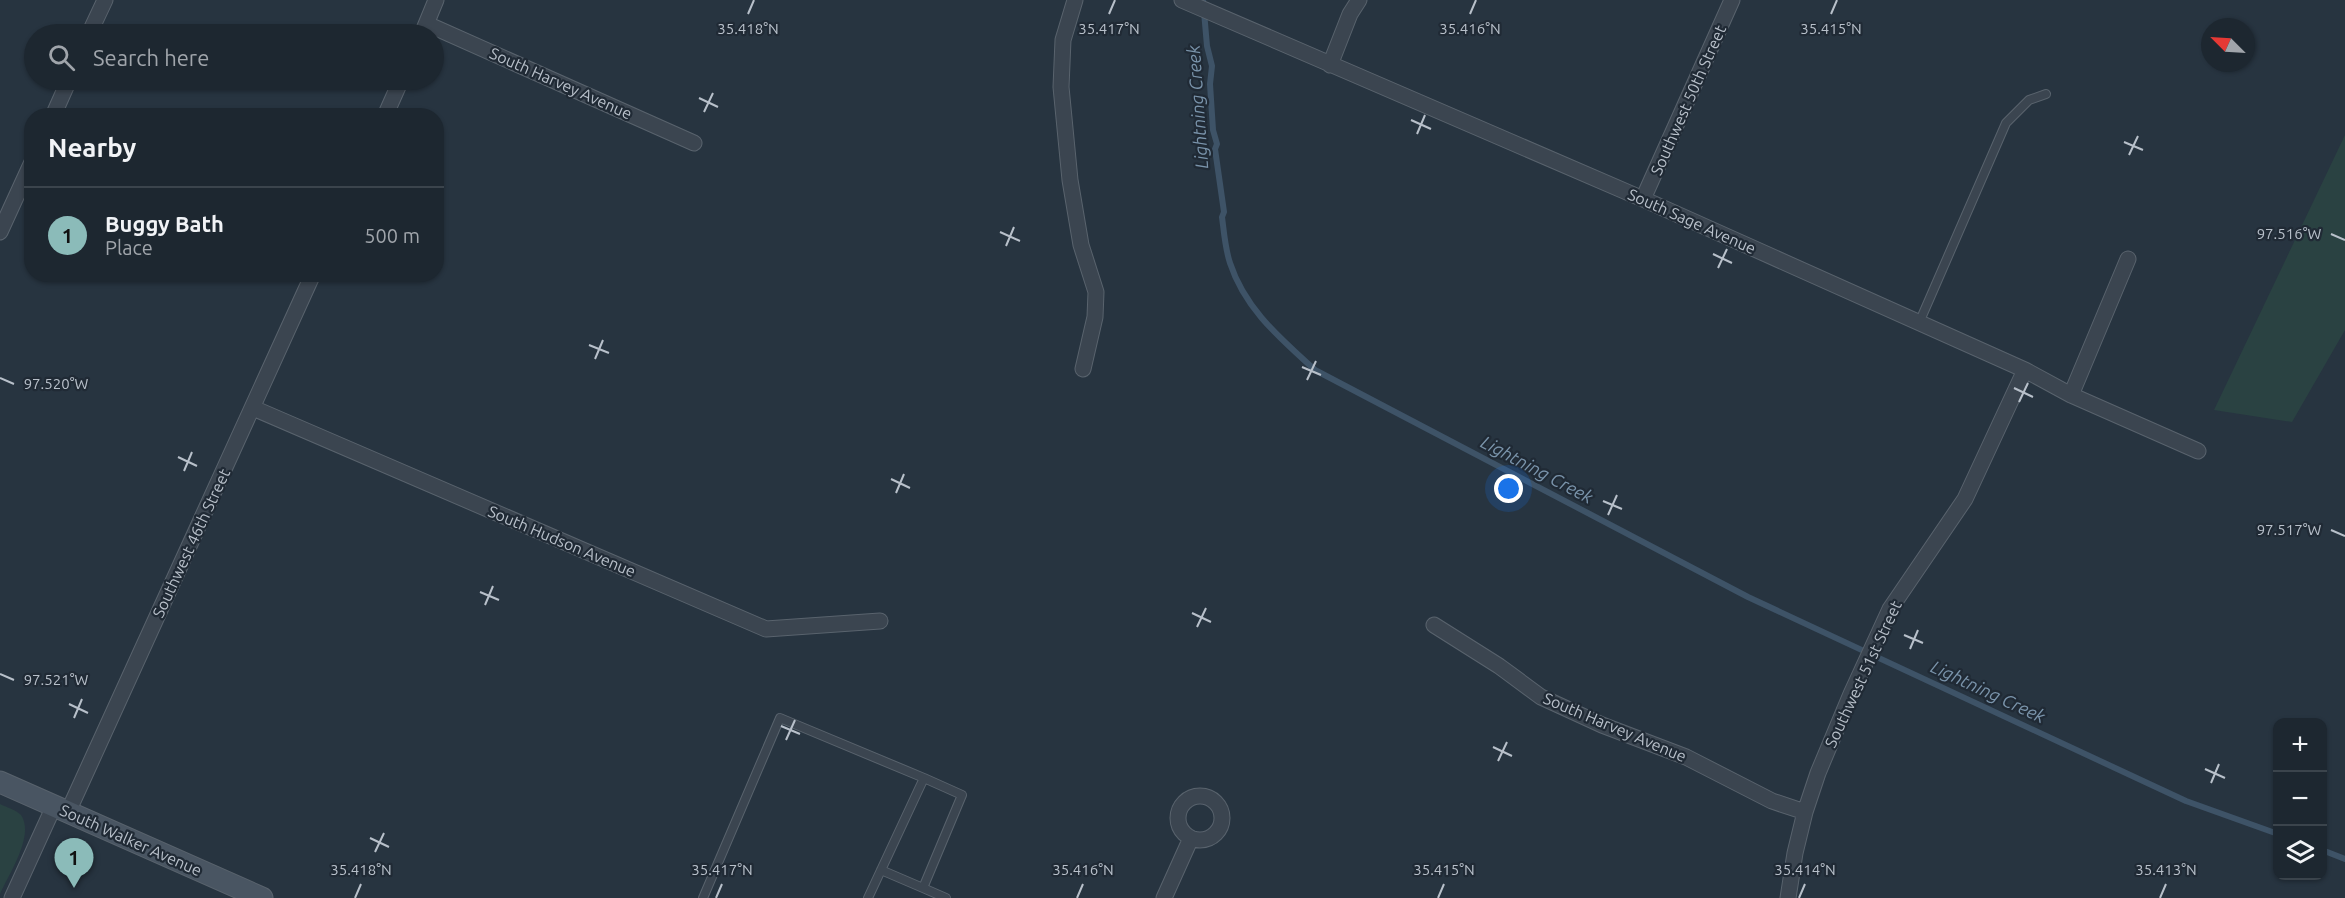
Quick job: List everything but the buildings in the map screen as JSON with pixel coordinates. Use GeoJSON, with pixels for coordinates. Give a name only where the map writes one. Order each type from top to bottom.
{"type":"FeatureCollection","features":[{"type":"Feature","properties":{"kind":"main road","name":"South Walker Avenue"},"geometry":{"type":"LineString","coordinates":[[0,782],[262,898]]}},
{"type":"Feature","properties":{"kind":"street"},"geometry":{"type":"LineString","coordinates":[[94,24],[105,0]]}},
{"type":"Feature","properties":{"kind":"street"},"geometry":{"type":"LineString","coordinates":[[426,24],[436,0]]}},
{"type":"Feature","properties":{"kind":"street"},"geometry":{"type":"LineString","coordinates":[[1075,0],[1063,40],[1061,87],[1070,180],[1079,234],[1096,292],[1095,317],[1083,369]]}},
{"type":"Feature","properties":{"kind":"street","name":"South Sage Avenue"},"geometry":{"type":"LineString","coordinates":[[1182,0],[1643,199],[2025,370],[2071,395],[2198,451]]}},
{"type":"Feature","properties":{"kind":"street"},"geometry":{"type":"LineString","coordinates":[[1330,65],[1350,14],[1359,0]]}},
{"type":"Feature","properties":{"kind":"street","name":"Southwest 50th Street"},"geometry":{"type":"LineString","coordinates":[[1643,199],[1732,0]]}},
{"type":"Feature","properties":{"kind":"street","name":"South Harvey Avenue"},"geometry":{"type":"LineString","coordinates":[[444,37],[694,143]]}},
{"type":"Feature","properties":{"kind":"street"},"geometry":{"type":"LineString","coordinates":[[57,108],[65,90]]}},
{"type":"Feature","properties":{"kind":"street"},"geometry":{"type":"LineString","coordinates":[[389,108],[397,90]]}},
{"type":"Feature","properties":{"kind":"street"},"geometry":{"type":"LineString","coordinates":[[0,232],[24,180]]}},
{"type":"Feature","properties":{"kind":"street"},"geometry":{"type":"LineString","coordinates":[[2071,395],[2128,259]]}},
{"type":"Feature","properties":{"kind":"street","name":"Southwest 46th Street"},"geometry":{"type":"LineString","coordinates":[[12,898],[61,809],[253,408],[309,282]]}},
{"type":"Feature","properties":{"kind":"street","name":"Southwest 51st Street"},"geometry":{"type":"LineString","coordinates":[[1788,898],[1795,853],[1805,812],[1818,772],[1851,694],[1890,609],[1965,499],[2025,370]]}},
{"type":"Feature","properties":{"kind":"street","name":"South Hudson Avenue"},"geometry":{"type":"LineString","coordinates":[[253,408],[766,629],[880,621]]}},
{"type":"Feature","properties":{"kind":"street","name":"South Harvey Avenue"},"geometry":{"type":"LineString","coordinates":[[1434,625],[1499,666],[1541,697],[1686,757],[1772,801],[1805,812]]}},
{"type":"Feature","properties":{"kind":"street"},"geometry":{"type":"LineString","coordinates":[[1164,898],[1191,838]]}},
{"type":"Feature","properties":{"kind":"lane"},"geometry":{"type":"LineString","coordinates":[[1919,323],[2006,123],[2029,100],[2046,94]]}},
{"type":"Feature","properties":{"kind":"lane"},"geometry":{"type":"LineString","coordinates":[[702,898],[780,718],[962,795],[923,888]]}},
{"type":"Feature","properties":{"kind":"lane"},"geometry":{"type":"LineString","coordinates":[[868,898],[924,778]]}},
{"type":"Feature","properties":{"kind":"lane"},"geometry":{"type":"LineString","coordinates":[[881,870],[946,898]]}},
{"type":"Feature","properties":{"kind":"green space"},"geometry":{"type":"Polygon","coordinates":[[[2345,135],[2345,330],[2292,422],[2214,410],[2345,135]]]}},
{"type":"Feature","properties":{"kind":"green space"},"geometry":{"type":"Polygon","coordinates":[[[0,804],[21,815],[25,833],[19,855],[0,894],[0,804]]]}},
{"type":"Feature","properties":{"kind":"waterway","name":"Lightning Creek"},"geometry":{"type":"LineString","coordinates":[[1203,0],[1207,46],[1212,66],[1210,84],[1213,130],[1217,144],[1215,149],[1224,212],[1222,217],[1224,234],[1230,263],[1254,309],[1315,370],[1748,597],[2186,801],[2273,832]]}},
{"type":"Feature","properties":{"kind":"waterway","name":"Lightning Creek"},"geometry":{"type":"LineString","coordinates":[[2327,852],[2345,859]]}},
{"type":"Feature","properties":{"kind":"place","name":"Buggy Bath"},"geometry":{"type":"Point","coordinates":[74,888]}}]}
